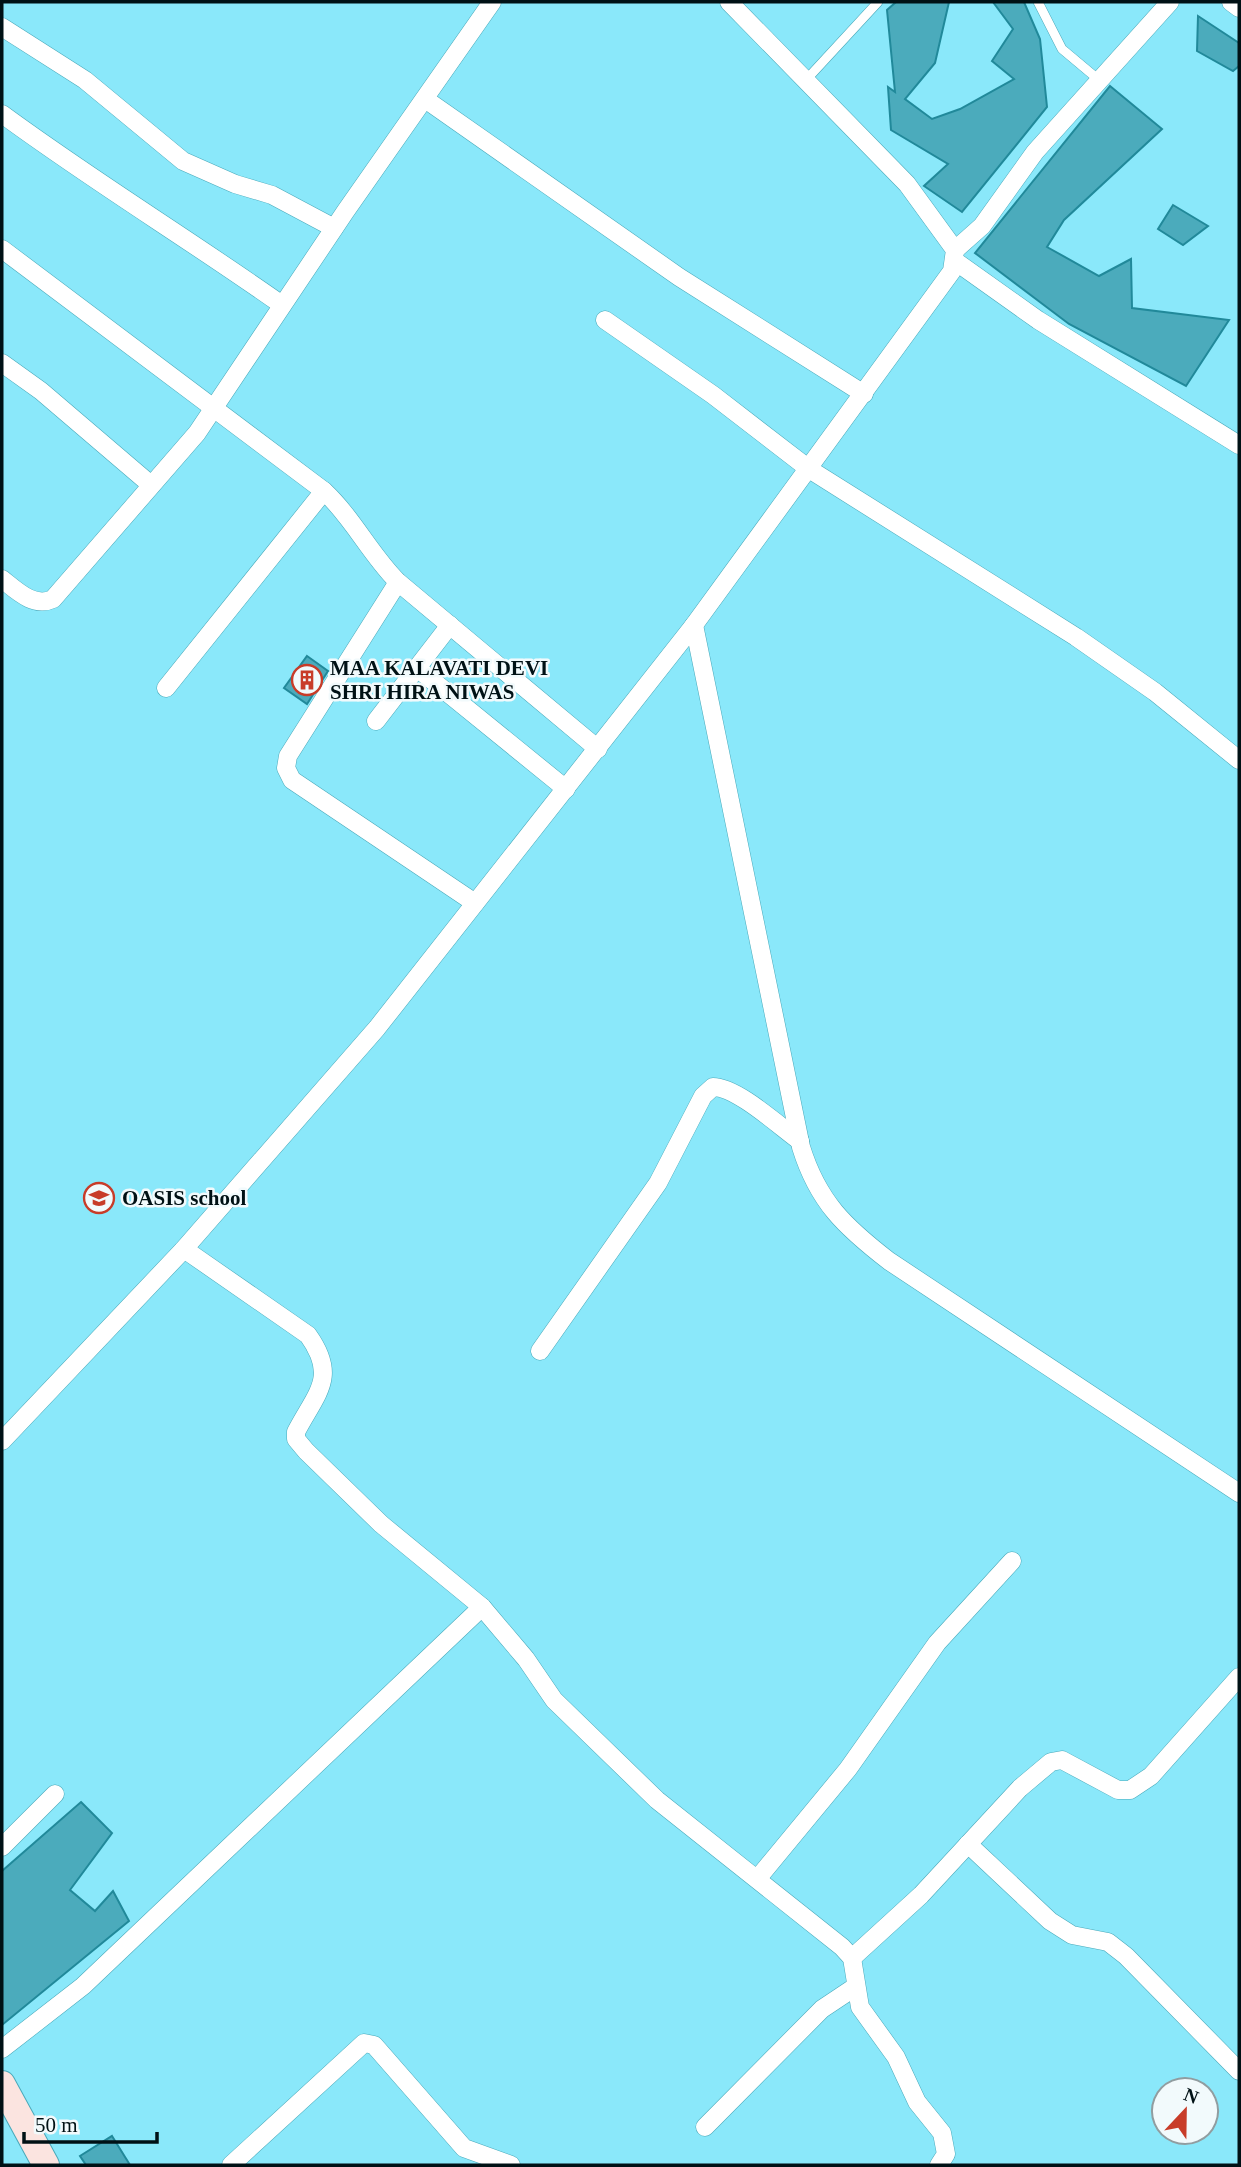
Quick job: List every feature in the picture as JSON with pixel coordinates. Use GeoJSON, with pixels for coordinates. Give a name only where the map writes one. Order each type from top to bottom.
{"type":"FeatureCollection","features":[{"type":"Feature","properties":{"kind":"main road"},"geometry":{"type":"LineString","coordinates":[[2,2084],[46,2165]]}},
{"type":"Feature","properties":{"kind":"street"},"geometry":{"type":"LineString","coordinates":[[2,579],[36,602],[44,603],[54,599],[179,455],[492,2]]}},
{"type":"Feature","properties":{"kind":"street"},"geometry":{"type":"LineString","coordinates":[[729,2],[906,184],[955,255],[1038,320],[1239,445]]}},
{"type":"Feature","properties":{"kind":"street"},"geometry":{"type":"LineString","coordinates":[[2,1441],[184,1249],[377,1028],[694,625],[945,283],[955,255],[982,226],[1035,152],[1170,2]]}},
{"type":"Feature","properties":{"kind":"street"},"geometry":{"type":"LineString","coordinates":[[1231,2],[1239,8]]}},
{"type":"Feature","properties":{"kind":"street"},"geometry":{"type":"LineString","coordinates":[[2,27],[85,80],[183,161],[235,184],[272,195],[334,228]]}},
{"type":"Feature","properties":{"kind":"street"},"geometry":{"type":"LineString","coordinates":[[425,99],[679,277],[864,394]]}},
{"type":"Feature","properties":{"kind":"street"},"geometry":{"type":"LineString","coordinates":[[2,114],[114,193],[195,243],[282,305]]}},
{"type":"Feature","properties":{"kind":"street"},"geometry":{"type":"LineString","coordinates":[[2,249],[324,491],[342,507],[380,564],[398,582],[598,749]]}},
{"type":"Feature","properties":{"kind":"street"},"geometry":{"type":"LineString","coordinates":[[606,320],[713,395],[809,469],[1076,637],[1155,692],[1239,760]]}},
{"type":"Feature","properties":{"kind":"street"},"geometry":{"type":"LineString","coordinates":[[2,363],[41,391],[151,485]]}},
{"type":"Feature","properties":{"kind":"street"},"geometry":{"type":"LineString","coordinates":[[166,688],[324,491]]}},
{"type":"Feature","properties":{"kind":"street"},"geometry":{"type":"LineString","coordinates":[[398,582],[288,757],[286,768],[292,780],[475,903]]}},
{"type":"Feature","properties":{"kind":"street"},"geometry":{"type":"LineString","coordinates":[[376,721],[450,625]]}},
{"type":"Feature","properties":{"kind":"street"},"geometry":{"type":"LineString","coordinates":[[694,625],[800,1142],[809,1172],[819,1191],[849,1230],[889,1261],[1239,1493]]}},
{"type":"Feature","properties":{"kind":"street"},"geometry":{"type":"LineString","coordinates":[[417,668],[566,789]]}},
{"type":"Feature","properties":{"kind":"street"},"geometry":{"type":"LineString","coordinates":[[540,1351],[658,1183],[698,1104],[713,1087],[722,1087],[734,1094],[800,1142]]}},
{"type":"Feature","properties":{"kind":"street"},"geometry":{"type":"LineString","coordinates":[[184,1249],[308,1335],[318,1350],[325,1369],[323,1380],[296,1432],[296,1439],[381,1524],[482,1607],[526,1659],[554,1700],[657,1800],[758,1878],[852,1958],[860,2007],[896,2057],[917,2102],[942,2133],[946,2154],[939,2165]]}},
{"type":"Feature","properties":{"kind":"street"},"geometry":{"type":"LineString","coordinates":[[758,1878],[848,1769],[931,1650],[1012,1561]]}},
{"type":"Feature","properties":{"kind":"street"},"geometry":{"type":"LineString","coordinates":[[2,2049],[83,1986],[482,1607]]}},
{"type":"Feature","properties":{"kind":"street"},"geometry":{"type":"LineString","coordinates":[[852,1958],[921,1895],[1020,1788],[1051,1762],[1062,1760],[1118,1790],[1130,1790],[1151,1776],[1239,1677]]}},
{"type":"Feature","properties":{"kind":"street"},"geometry":{"type":"LineString","coordinates":[[2,1847],[55,1794]]}},
{"type":"Feature","properties":{"kind":"street"},"geometry":{"type":"LineString","coordinates":[[968,1844],[1050,1921],[1072,1935],[1108,1942],[1126,1956],[1239,2071]]}},
{"type":"Feature","properties":{"kind":"street"},"geometry":{"type":"LineString","coordinates":[[705,2127],[821,2009],[855,1987]]}},
{"type":"Feature","properties":{"kind":"street"},"geometry":{"type":"LineString","coordinates":[[231,2165],[364,2043],[374,2045],[464,2148],[511,2165]]}},
{"type":"Feature","properties":{"kind":"lane"},"geometry":{"type":"LineString","coordinates":[[806,80],[878,2]]}},
{"type":"Feature","properties":{"kind":"lane"},"geometry":{"type":"LineString","coordinates":[[1038,2],[1062,49],[1099,80]]}},
{"type":"Feature","properties":{"kind":"building"},"geometry":{"type":"Polygon","coordinates":[[[896,2],[949,2],[935,63],[905,99],[932,119],[960,109],[1014,79],[992,61],[1013,29],[993,2],[1024,2],[1040,39],[1047,107],[962,212],[924,186],[948,164],[891,130],[888,87],[895,92],[887,10],[896,2]]]}},
{"type":"Feature","properties":{"kind":"building"},"geometry":{"type":"Polygon","coordinates":[[[1198,16],[1239,43],[1239,66],[1233,71],[1197,51],[1198,16]]]}},
{"type":"Feature","properties":{"kind":"building"},"geometry":{"type":"Polygon","coordinates":[[[1110,86],[1162,129],[1064,220],[1047,247],[1099,276],[1131,259],[1132,308],[1229,320],[1186,386],[1069,324],[975,253],[1110,86]]]}},
{"type":"Feature","properties":{"kind":"building"},"geometry":{"type":"Polygon","coordinates":[[[1173,205],[1208,226],[1183,245],[1158,229],[1173,205]]]}},
{"type":"Feature","properties":{"kind":"building","name":"MAA KALAVATI DEVI SHRI HIRA NIWAS"},"geometry":{"type":"Polygon","coordinates":[[[307,656],[328,671],[307,704],[284,688],[307,656]]]}},
{"type":"Feature","properties":{"kind":"building"},"geometry":{"type":"Polygon","coordinates":[[[81,1802],[112,1833],[70,1890],[95,1911],[113,1891],[129,1921],[2,2025],[2,1871],[81,1802]]]}},
{"type":"Feature","properties":{"kind":"building"},"geometry":{"type":"Polygon","coordinates":[[[112,2136],[130,2165],[86,2165],[80,2156],[112,2136]]]}},
{"type":"Feature","properties":{"kind":"place","name":"MAA KALAVATI DEVI SHRI HIRA NIWAS"},"geometry":{"type":"Point","coordinates":[307,680]}},
{"type":"Feature","properties":{"kind":"place","name":"OASIS school"},"geometry":{"type":"Point","coordinates":[99,1198]}}]}
